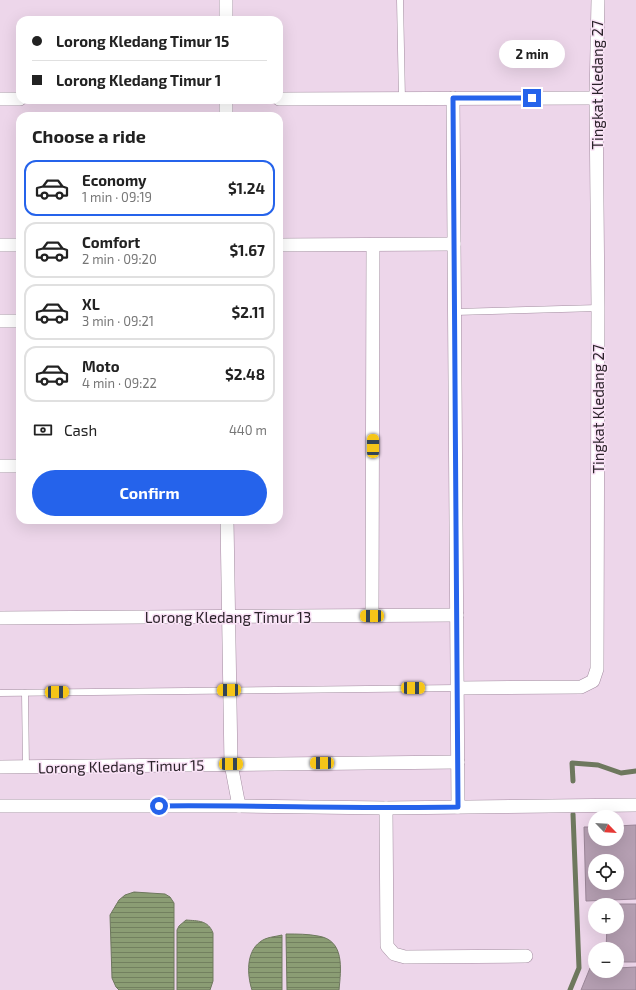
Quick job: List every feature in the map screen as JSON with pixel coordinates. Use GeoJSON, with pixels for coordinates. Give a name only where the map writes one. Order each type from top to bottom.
{"type":"FeatureCollection","features":[{"type":"Feature","properties":{"kind":"street"},"geometry":{"type":"LineString","coordinates":[[226,0],[226,16]]}},
{"type":"Feature","properties":{"kind":"street","name":"Tingkat Kledang 27"},"geometry":{"type":"LineString","coordinates":[[458,688],[581,687],[593,681],[597,669],[598,308],[596,98],[598,0]]}},
{"type":"Feature","properties":{"kind":"street"},"geometry":{"type":"LineString","coordinates":[[453,98],[458,807]]}},
{"type":"Feature","properties":{"kind":"street"},"geometry":{"type":"LineString","coordinates":[[283,99],[596,98]]}},
{"type":"Feature","properties":{"kind":"street"},"geometry":{"type":"LineString","coordinates":[[0,99],[16,99]]}},
{"type":"Feature","properties":{"kind":"street"},"geometry":{"type":"LineString","coordinates":[[283,245],[454,244]]}},
{"type":"Feature","properties":{"kind":"street"},"geometry":{"type":"LineString","coordinates":[[0,245],[16,245]]}},
{"type":"Feature","properties":{"kind":"street"},"geometry":{"type":"LineString","coordinates":[[372,616],[373,245]]}},
{"type":"Feature","properties":{"kind":"street"},"geometry":{"type":"LineString","coordinates":[[0,321],[16,321]]}},
{"type":"Feature","properties":{"kind":"street"},"geometry":{"type":"LineString","coordinates":[[0,466],[16,466]]}},
{"type":"Feature","properties":{"kind":"street"},"geometry":{"type":"LineString","coordinates":[[227,524],[231,764],[239,806]]}},
{"type":"Feature","properties":{"kind":"street","name":"Lorong Kledang Timur 13"},"geometry":{"type":"LineString","coordinates":[[0,618],[457,615]]}},
{"type":"Feature","properties":{"kind":"street","name":"Lorong Kledang Timur 15"},"geometry":{"type":"LineString","coordinates":[[0,767],[26,768],[458,762]]}},
{"type":"Feature","properties":{"kind":"street"},"geometry":{"type":"LineString","coordinates":[[0,806],[239,806],[386,808],[636,805]]}},
{"type":"Feature","properties":{"kind":"street"},"geometry":{"type":"LineString","coordinates":[[386,808],[387,946],[394,954],[405,957],[526,956]]}},
{"type":"Feature","properties":{"kind":"lane"},"geometry":{"type":"LineString","coordinates":[[400,0],[402,99]]}},
{"type":"Feature","properties":{"kind":"lane"},"geometry":{"type":"LineString","coordinates":[[454,312],[598,308]]}},
{"type":"Feature","properties":{"kind":"lane"},"geometry":{"type":"LineString","coordinates":[[0,693],[458,688]]}},
{"type":"Feature","properties":{"kind":"lane"},"geometry":{"type":"LineString","coordinates":[[25,693],[26,768]]}},
{"type":"Feature","properties":{"kind":"shaded area"},"geometry":{"type":"Polygon","coordinates":[[[134,892],[165,894],[170,897],[174,903],[174,990],[119,990],[112,978],[110,915],[119,900],[125,895],[134,892]]]}},
{"type":"Feature","properties":{"kind":"shaded area"},"geometry":{"type":"Polygon","coordinates":[[[186,920],[205,923],[213,933],[213,981],[210,990],[177,990],[177,930],[186,920]]]}},
{"type":"Feature","properties":{"kind":"shaded area"},"geometry":{"type":"Polygon","coordinates":[[[286,934],[306,934],[318,936],[333,943],[337,949],[339,957],[339,990],[287,990],[286,934]]]}},
{"type":"Feature","properties":{"kind":"shaded area"},"geometry":{"type":"Polygon","coordinates":[[[282,935],[282,990],[252,990],[249,978],[249,964],[255,946],[262,940],[282,935]]]}},
{"type":"Feature","properties":{"kind":"building"},"geometry":{"type":"Polygon","coordinates":[[[636,825],[636,899],[588,898],[588,901],[586,901],[584,827],[588,827],[588,846],[624,846],[624,826],[636,825]]]}},
{"type":"Feature","properties":{"kind":"building"},"geometry":{"type":"Polygon","coordinates":[[[624,904],[636,904],[636,962],[624,962],[624,942],[606,942],[607,934],[624,934],[624,904]]]}},
{"type":"Feature","properties":{"kind":"building"},"geometry":{"type":"Polygon","coordinates":[[[636,967],[636,990],[581,990],[588,973],[588,978],[624,978],[624,968],[636,967]]]}},
{"type":"Feature","properties":{"kind":"waterway"},"geometry":{"type":"LineString","coordinates":[[573,781],[572,763],[598,765],[621,773],[636,771]]}},
{"type":"Feature","properties":{"kind":"waterway"},"geometry":{"type":"LineString","coordinates":[[570,990],[579,968],[573,814]]}},
{"type":"Feature","properties":{"kind":"route"},"geometry":{"type":"LineString","coordinates":[[159,806],[386,808],[458,807],[453,98],[532,98]]}}]}
